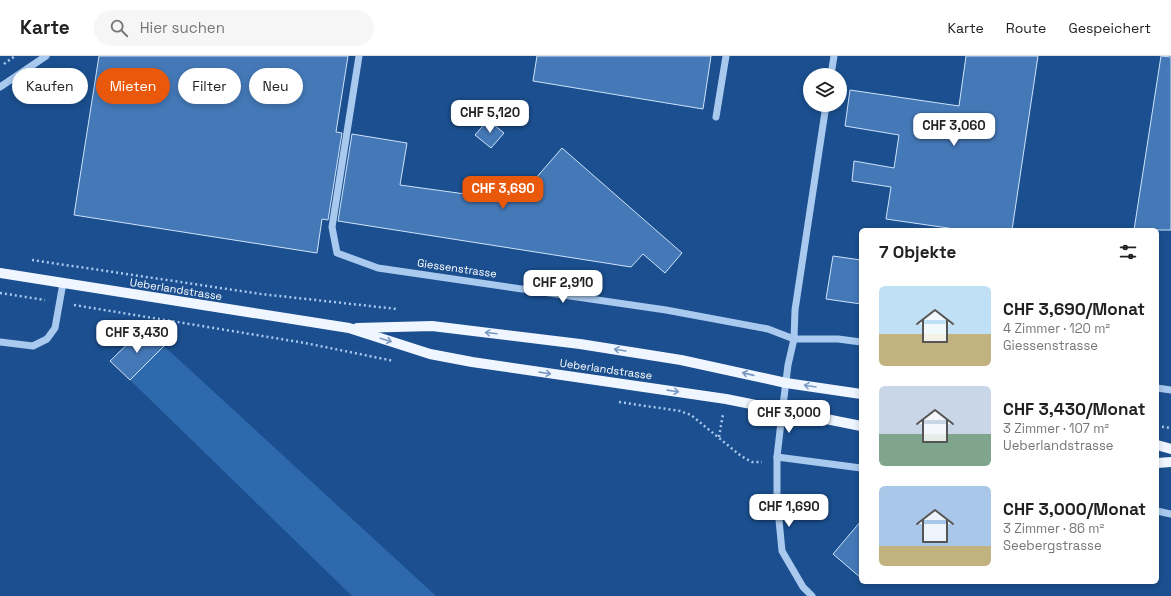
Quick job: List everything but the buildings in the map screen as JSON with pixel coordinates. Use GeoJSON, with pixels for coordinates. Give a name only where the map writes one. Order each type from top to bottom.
{"type":"FeatureCollection","features":[{"type":"Feature","properties":{"kind":"main road","name":"Ueberlandstrasse"},"geometry":{"type":"LineString","coordinates":[[0,273],[349,328],[430,354],[472,362],[726,399],[859,426]]}},
{"type":"Feature","properties":{"kind":"main road","name":"Ueberlandstrasse"},"geometry":{"type":"LineString","coordinates":[[349,328],[432,326],[580,344],[681,360],[786,382],[859,394]]}},
{"type":"Feature","properties":{"kind":"main road"},"geometry":{"type":"LineString","coordinates":[[1159,445],[1171,449]]}},
{"type":"Feature","properties":{"kind":"main road"},"geometry":{"type":"LineString","coordinates":[[1159,463],[1171,462]]}},
{"type":"Feature","properties":{"kind":"street"},"geometry":{"type":"LineString","coordinates":[[0,87],[46,56]]}},
{"type":"Feature","properties":{"kind":"street","name":"Giessenstrasse"},"geometry":{"type":"LineString","coordinates":[[359,56],[332,227],[337,254],[378,268],[666,310],[768,329],[794,339],[838,338],[859,342]]}},
{"type":"Feature","properties":{"kind":"street"},"geometry":{"type":"LineString","coordinates":[[716,117],[726,56]]}},
{"type":"Feature","properties":{"kind":"street"},"geometry":{"type":"LineString","coordinates":[[832,68],[834,56]]}},
{"type":"Feature","properties":{"kind":"street"},"geometry":{"type":"LineString","coordinates":[[812,596],[803,587],[782,552],[777,499],[777,457],[782,409],[794,339],[794,310],[825,112]]}},
{"type":"Feature","properties":{"kind":"street"},"geometry":{"type":"LineString","coordinates":[[0,342],[33,346],[47,339],[55,328],[63,284]]}},
{"type":"Feature","properties":{"kind":"street"},"geometry":{"type":"LineString","coordinates":[[1159,388],[1171,390]]}},
{"type":"Feature","properties":{"kind":"street"},"geometry":{"type":"LineString","coordinates":[[777,457],[859,468]]}},
{"type":"Feature","properties":{"kind":"street"},"geometry":{"type":"LineString","coordinates":[[1159,511],[1171,514]]}},
{"type":"Feature","properties":{"kind":"path"},"geometry":{"type":"LineString","coordinates":[[0,68],[14,56]]}},
{"type":"Feature","properties":{"kind":"path"},"geometry":{"type":"LineString","coordinates":[[0,293],[305,343],[398,362]]}},
{"type":"Feature","properties":{"kind":"path"},"geometry":{"type":"LineString","coordinates":[[617,401],[680,411],[691,415],[742,456],[752,462],[760,463],[777,457]]}},
{"type":"Feature","properties":{"kind":"path"},"geometry":{"type":"LineString","coordinates":[[1159,426],[1171,428]]}},
{"type":"Feature","properties":{"kind":"shaded area"},"geometry":{"type":"Polygon","coordinates":[[[164,346],[436,596],[352,596],[130,380],[164,346]]]}}]}
